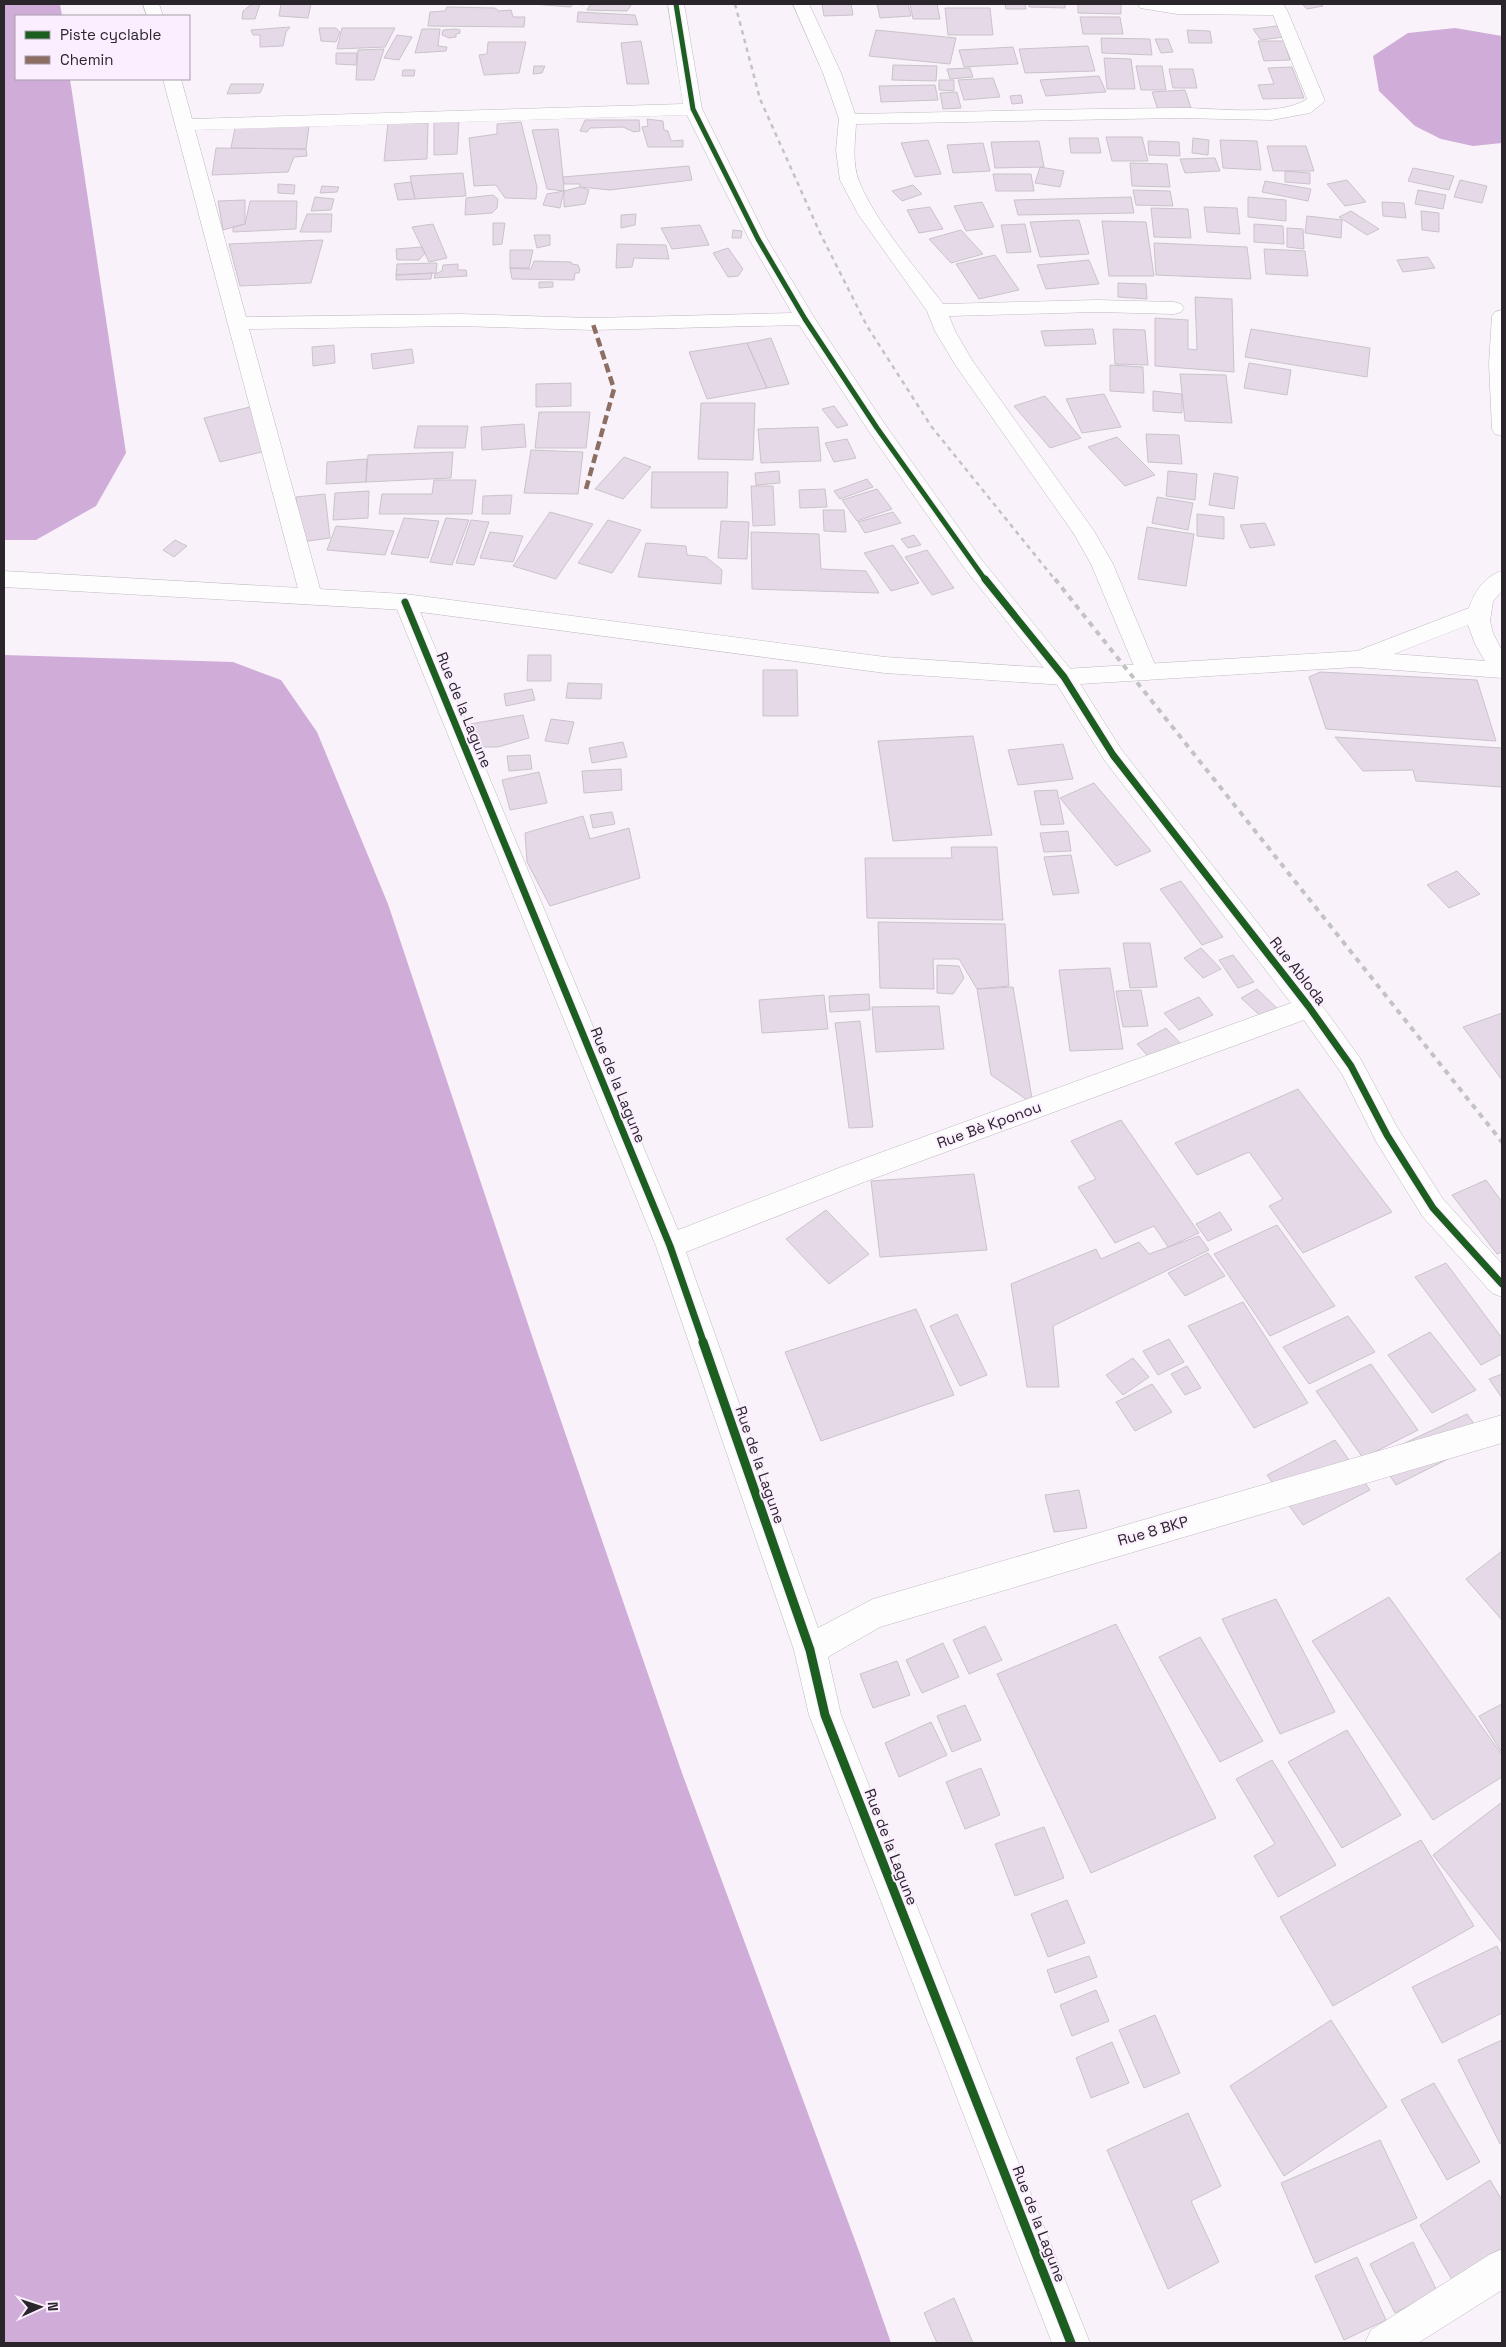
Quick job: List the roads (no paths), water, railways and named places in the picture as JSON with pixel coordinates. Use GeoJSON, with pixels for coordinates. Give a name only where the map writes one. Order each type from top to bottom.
{"type":"FeatureCollection","features":[{"type":"Feature","properties":{"kind":"street","name":"Rue Abloda"},"geometry":{"type":"LineString","coordinates":[[676,4],[693,109],[758,239],[805,319],[877,428],[973,564],[1064,677],[1113,755],[1309,1007],[1351,1066],[1387,1135],[1433,1208],[1502,1284]]}},
{"type":"Feature","properties":{"kind":"street"},"geometry":{"type":"LineString","coordinates":[[801,4],[832,73],[848,119],[845,150],[849,180],[867,214],[937,310],[946,331],[964,362],[1083,531],[1102,564],[1147,672]]}},
{"type":"Feature","properties":{"kind":"street"},"geometry":{"type":"LineString","coordinates":[[848,119],[1178,113],[1272,115],[1304,109],[1316,101],[1277,7],[1177,9],[1146,4]]}},
{"type":"Feature","properties":{"kind":"street"},"geometry":{"type":"LineString","coordinates":[[172,80],[236,323],[255,383],[311,596]]}},
{"type":"Feature","properties":{"kind":"street"},"geometry":{"type":"LineString","coordinates":[[184,125],[693,109]]}},
{"type":"Feature","properties":{"kind":"street"},"geometry":{"type":"LineString","coordinates":[[937,310],[1097,306],[1174,308]]}},
{"type":"Feature","properties":{"kind":"street"},"geometry":{"type":"LineString","coordinates":[[1502,316],[1499,364],[1502,429]]}},
{"type":"Feature","properties":{"kind":"street"},"geometry":{"type":"LineString","coordinates":[[236,323],[458,320],[593,324],[805,319]]}},
{"type":"Feature","properties":{"kind":"street"},"geometry":{"type":"LineString","coordinates":[[4,579],[405,602],[885,665],[1064,677],[1356,659],[1502,670]]}},
{"type":"Feature","properties":{"kind":"street"},"geometry":{"type":"LineString","coordinates":[[1502,579],[1494,585],[1484,598],[1478,613],[1480,632],[1490,652],[1502,666]]}},
{"type":"Feature","properties":{"kind":"street","name":"Rue de la Lagune"},"geometry":{"type":"LineString","coordinates":[[405,602],[670,1246],[810,1650],[825,1715],[1071,2343]]}},
{"type":"Feature","properties":{"kind":"street"},"geometry":{"type":"LineString","coordinates":[[1356,659],[1478,613]]}},
{"type":"Feature","properties":{"kind":"street","name":"Rue Bè Kponou"},"geometry":{"type":"LineString","coordinates":[[670,1246],[854,1174],[1309,1007]]}},
{"type":"Feature","properties":{"kind":"street","name":"Rue 8 BKP"},"geometry":{"type":"LineString","coordinates":[[810,1650],[873,1614],[1502,1429]]}},
{"type":"Feature","properties":{"kind":"street"},"geometry":{"type":"LineString","coordinates":[[1384,2343],[1502,2268]]}},
{"type":"Feature","properties":{"kind":"railway"},"geometry":{"type":"LineString","coordinates":[[735,4],[760,99],[820,233],[867,326],[931,426],[1056,581]]}},
{"type":"Feature","properties":{"kind":"railway"},"geometry":{"type":"LineString","coordinates":[[1055,579],[1502,1142]]}}]}
